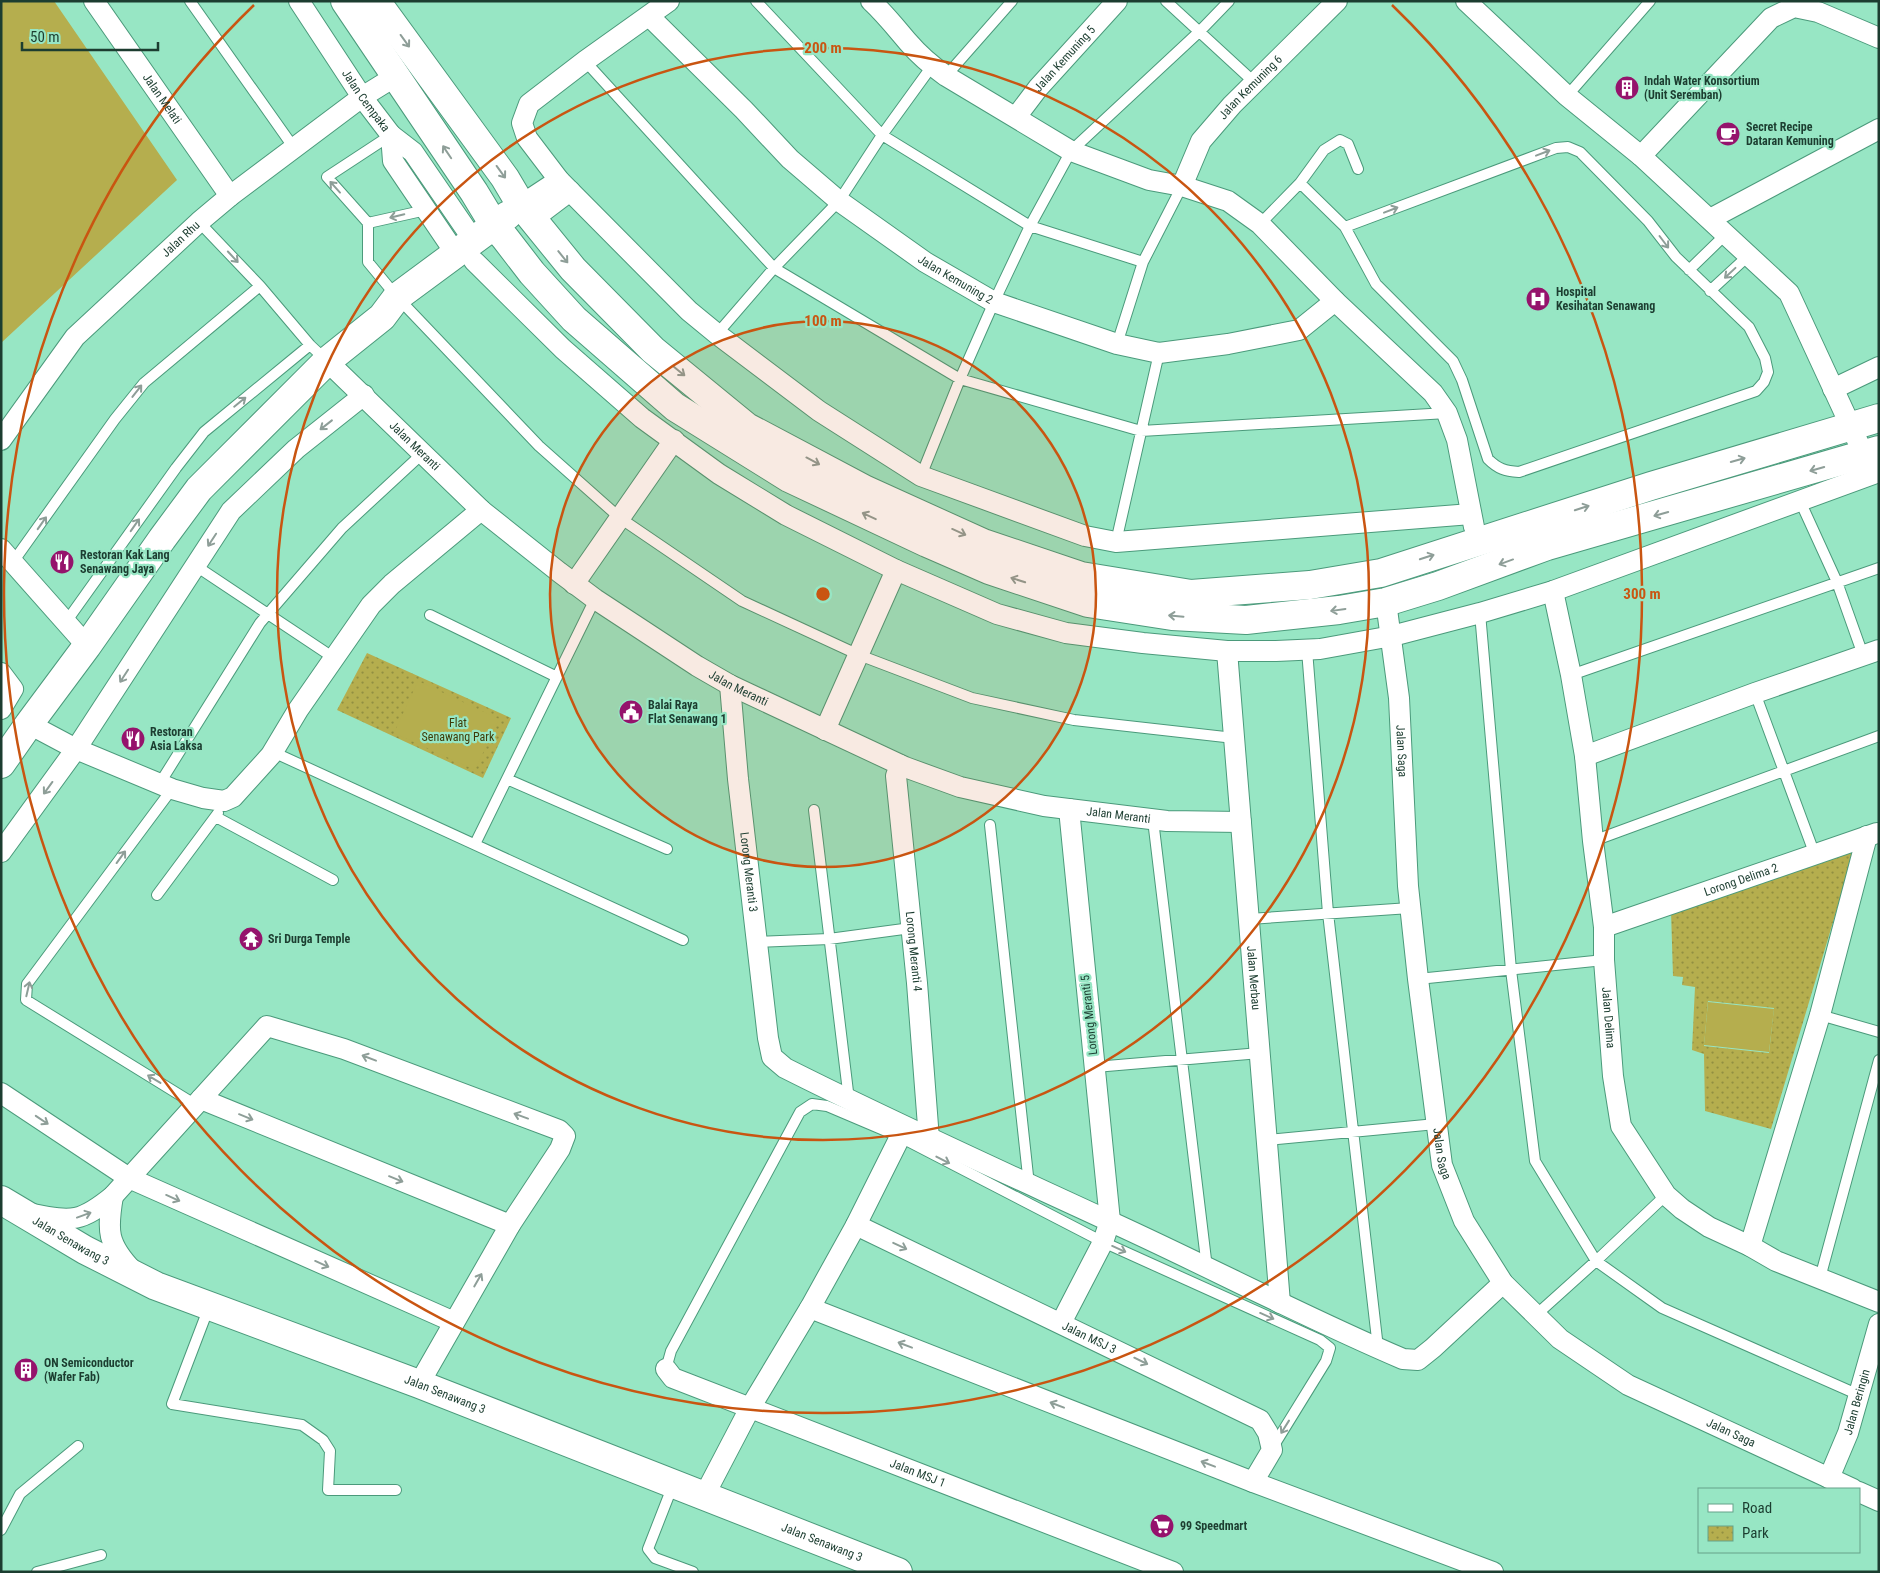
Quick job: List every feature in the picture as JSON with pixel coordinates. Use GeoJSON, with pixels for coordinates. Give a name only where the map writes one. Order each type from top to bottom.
{"type":"FeatureCollection","features":[{"type":"Feature","properties":{"kind":"street","name":"Jalan Melati"},"geometry":{"type":"LineString","coordinates":[[94,1],[230,196]]}},
{"type":"Feature","properties":{"kind":"street","name":"Jalan Cempaka"},"geometry":{"type":"LineString","coordinates":[[300,1],[362,97],[391,135],[393,161],[426,210],[481,244]]}},
{"type":"Feature","properties":{"kind":"street"},"geometry":{"type":"LineString","coordinates":[[345,1],[474,192],[481,244]]}},
{"type":"Feature","properties":{"kind":"street"},"geometry":{"type":"LineString","coordinates":[[376,1],[505,178],[527,212],[573,269],[653,350],[747,427],[866,490],[992,546],[1082,576],[1191,594],[1310,586],[1381,573],[1651,486],[1879,418]]}},
{"type":"Feature","properties":{"kind":"street"},"geometry":{"type":"LineString","coordinates":[[669,1],[529,104],[522,123],[527,138],[564,186],[689,311],[819,411],[922,476],[1085,536],[1116,542],[1470,514]]}},
{"type":"Feature","properties":{"kind":"street","name":"Jalan Kemuning 5"},"geometry":{"type":"LineString","coordinates":[[1016,117],[1038,88],[1117,1]]}},
{"type":"Feature","properties":{"kind":"street","name":"Jalan Kemuning 6"},"geometry":{"type":"LineString","coordinates":[[1182,186],[1200,141],[1232,105],[1337,1]]}},
{"type":"Feature","properties":{"kind":"street"},"geometry":{"type":"LineString","coordinates":[[1466,1],[1567,96],[1641,156],[1789,293],[1850,427],[1874,459]]}},
{"type":"Feature","properties":{"kind":"street"},"geometry":{"type":"LineString","coordinates":[[885,6],[908,43],[939,71],[1070,152],[1149,180],[1182,186],[1228,201],[1260,224],[1335,301],[1433,393],[1446,413],[1458,440],[1470,514],[1478,541]]}},
{"type":"Feature","properties":{"kind":"street"},"geometry":{"type":"LineString","coordinates":[[1641,156],[1770,18],[1794,7],[1818,12],[1879,38]]}},
{"type":"Feature","properties":{"kind":"street","name":"Jalan Kemuning 2"},"geometry":{"type":"LineString","coordinates":[[649,16],[744,110],[790,159],[839,201],[925,262],[994,302],[1117,344],[1159,353],[1228,344],[1299,330],[1335,301]]}},
{"type":"Feature","properties":{"kind":"street","name":"Jalan Rhu"},"geometry":{"type":"LineString","coordinates":[[1,440],[75,337],[199,222],[230,196],[362,97],[396,76]]}},
{"type":"Feature","properties":{"kind":"street"},"geometry":{"type":"LineString","coordinates":[[1710,219],[1879,130]]}},
{"type":"Feature","properties":{"kind":"street"},"geometry":{"type":"LineString","coordinates":[[391,135],[413,152],[444,197],[563,349],[642,418],[719,474],[786,515],[896,570],[997,614],[1066,632],[1227,651],[1307,650],[1392,636],[1480,613],[1553,591],[1800,501],[1874,459]]}},
{"type":"Feature","properties":{"kind":"street"},"geometry":{"type":"LineString","coordinates":[[1,764],[199,489],[319,353],[396,308],[481,244],[564,186]]}},
{"type":"Feature","properties":{"kind":"street"},"geometry":{"type":"LineString","coordinates":[[444,197],[459,207],[466,208],[471,205],[474,192]]}},
{"type":"Feature","properties":{"kind":"street"},"geometry":{"type":"LineString","coordinates":[[481,244],[532,273],[574,319],[675,407],[789,478],[927,544],[990,570],[1088,603],[1172,616],[1246,620],[1339,610],[1386,602],[1438,586],[1547,546],[1874,459]]}},
{"type":"Feature","properties":{"kind":"street","name":"Jalan Meranti"},"geometry":{"type":"LineString","coordinates":[[319,353],[481,510],[595,599],[697,666],[730,685],[900,765],[960,786],[1044,806],[1154,820],[1241,822]]}},
{"type":"Feature","properties":{"kind":"street"},"geometry":{"type":"LineString","coordinates":[[1833,390],[1879,368]]}},
{"type":"Feature","properties":{"kind":"street"},"geometry":{"type":"LineString","coordinates":[[1,852],[76,748],[231,511],[296,449],[364,396]]}},
{"type":"Feature","properties":{"kind":"street"},"geometry":{"type":"LineString","coordinates":[[574,584],[674,440]]}},
{"type":"Feature","properties":{"kind":"street"},"geometry":{"type":"LineString","coordinates":[[29,724],[76,748],[166,786],[203,798],[220,809],[273,752],[298,710],[371,605],[392,584],[481,510]]}},
{"type":"Feature","properties":{"kind":"street"},"geometry":{"type":"LineString","coordinates":[[7,556],[87,646]]}},
{"type":"Feature","properties":{"kind":"street"},"geometry":{"type":"LineString","coordinates":[[825,730],[896,570]]}},
{"type":"Feature","properties":{"kind":"street","name":"Jalan Delima"},"geometry":{"type":"LineString","coordinates":[[1553,591],[1571,674],[1585,756],[1604,927],[1604,960],[1613,1076],[1621,1126],[1666,1194],[1682,1209],[1709,1227],[1750,1246],[1776,1261],[1879,1302]]}},
{"type":"Feature","properties":{"kind":"street","name":"Jalan Saga"},"geometry":{"type":"LineString","coordinates":[[1386,602],[1399,698],[1410,908],[1436,1124],[1442,1165],[1464,1221],[1503,1283],[1560,1339],[1628,1385],[1851,1488]]}},
{"type":"Feature","properties":{"kind":"street","name":"Jalan Merbau"},"geometry":{"type":"LineString","coordinates":[[1227,651],[1280,1303]]}},
{"type":"Feature","properties":{"kind":"street"},"geometry":{"type":"LineString","coordinates":[[1585,756],[1755,693],[1871,653]]}},
{"type":"Feature","properties":{"kind":"street"},"geometry":{"type":"LineString","coordinates":[[1,673],[12,689],[1,709]]}},
{"type":"Feature","properties":{"kind":"street","name":"Lorong Meranti 3"},"geometry":{"type":"LineString","coordinates":[[730,685],[738,779],[772,1057],[785,1068],[849,1101]]}},
{"type":"Feature","properties":{"kind":"street","name":"Lorong Meranti 4"},"geometry":{"type":"LineString","coordinates":[[900,765],[896,776],[929,1139]]}},
{"type":"Feature","properties":{"kind":"street","name":"Lorong Meranti 5"},"geometry":{"type":"LineString","coordinates":[[1069,809],[1110,1221]]}},
{"type":"Feature","properties":{"kind":"street"},"geometry":{"type":"LineString","coordinates":[[1750,1246],[1873,834]]}},
{"type":"Feature","properties":{"kind":"street","name":"Lorong Delima 2"},"geometry":{"type":"LineString","coordinates":[[1604,927],[1873,834]]}},
{"type":"Feature","properties":{"kind":"street"},"geometry":{"type":"LineString","coordinates":[[10,1205],[57,1219],[77,1218],[94,1212],[113,1196],[267,1026],[344,1049],[559,1130],[565,1136],[560,1149],[510,1225],[419,1384]]}},
{"type":"Feature","properties":{"kind":"street"},"geometry":{"type":"LineString","coordinates":[[1,1093],[128,1178],[454,1322]]}},
{"type":"Feature","properties":{"kind":"street"},"geometry":{"type":"LineString","coordinates":[[849,1101],[1403,1359],[1418,1360],[1434,1348],[1503,1283]]}},
{"type":"Feature","properties":{"kind":"street"},"geometry":{"type":"LineString","coordinates":[[198,1102],[510,1225]]}},
{"type":"Feature","properties":{"kind":"street"},"geometry":{"type":"LineString","coordinates":[[704,1496],[750,1408],[810,1308],[856,1225],[900,1138]]}},
{"type":"Feature","properties":{"kind":"street"},"geometry":{"type":"LineString","coordinates":[[113,1196],[108,1224],[113,1242],[119,1256],[140,1278]]}},
{"type":"Feature","properties":{"kind":"street","name":"Jalan Senawang 3"},"geometry":{"type":"LineString","coordinates":[[10,1205],[85,1250],[156,1286],[419,1384],[898,1572]]}},
{"type":"Feature","properties":{"kind":"street"},"geometry":{"type":"LineString","coordinates":[[1061,1323],[1103,1242],[1110,1221]]}},
{"type":"Feature","properties":{"kind":"street","name":"Jalan MSJ 3"},"geometry":{"type":"LineString","coordinates":[[856,1225],[1260,1420],[1268,1433],[1272,1450]]}},
{"type":"Feature","properties":{"kind":"street"},"geometry":{"type":"LineString","coordinates":[[810,1308],[1253,1482],[1493,1572]]}},
{"type":"Feature","properties":{"kind":"street","name":"Jalan Beringin"},"geometry":{"type":"LineString","coordinates":[[1829,1478],[1848,1433],[1879,1324]]}},
{"type":"Feature","properties":{"kind":"street","name":"Jalan MSJ 1"},"geometry":{"type":"LineString","coordinates":[[666,1369],[673,1378],[1173,1572]]}},
{"type":"Feature","properties":{"kind":"street"},"geometry":{"type":"LineString","coordinates":[[1253,1482],[1272,1450]]}},
{"type":"Feature","properties":{"kind":"street"},"geometry":{"type":"LineString","coordinates":[[1860,1492],[1879,1501]]}},
{"type":"Feature","properties":{"kind":"lane"},"geometry":{"type":"LineString","coordinates":[[190,1],[294,148]]}},
{"type":"Feature","properties":{"kind":"lane"},"geometry":{"type":"LineString","coordinates":[[756,1],[882,135],[1030,226],[1143,262]]}},
{"type":"Feature","properties":{"kind":"lane"},"geometry":{"type":"LineString","coordinates":[[717,334],[774,268],[839,201],[882,135],[939,71],[1012,1]]}},
{"type":"Feature","properties":{"kind":"lane"},"geometry":{"type":"LineString","coordinates":[[1166,1],[1256,83]]}},
{"type":"Feature","properties":{"kind":"lane"},"geometry":{"type":"LineString","coordinates":[[922,476],[960,379],[994,302],[1030,226],[1070,152],[1200,31],[1229,1]]}},
{"type":"Feature","properties":{"kind":"lane"},"geometry":{"type":"LineString","coordinates":[[1567,96],[1650,1]]}},
{"type":"Feature","properties":{"kind":"lane"},"geometry":{"type":"LineString","coordinates":[[585,61],[774,268],[960,379],[1141,431],[1446,413]]}},
{"type":"Feature","properties":{"kind":"lane"},"geometry":{"type":"LineString","coordinates":[[391,135],[326,177],[368,223],[368,262],[396,308],[538,446],[620,518],[742,601],[859,655],[972,698],[1074,720],[1234,738]]}},
{"type":"Feature","properties":{"kind":"lane"},"geometry":{"type":"LineString","coordinates":[[1260,224],[1300,183],[1324,150],[1340,140],[1348,144],[1358,169]]}},
{"type":"Feature","properties":{"kind":"lane"},"geometry":{"type":"LineString","coordinates":[[1300,183],[1345,227],[1376,284],[1453,361],[1462,380],[1488,459],[1497,468],[1508,472],[1519,472],[1756,391],[1764,382],[1768,372],[1765,358],[1749,327],[1676,258],[1648,221],[1580,152],[1568,147],[1556,148],[1345,227]]}},
{"type":"Feature","properties":{"kind":"lane"},"geometry":{"type":"LineString","coordinates":[[1117,344],[1143,262],[1182,186]]}},
{"type":"Feature","properties":{"kind":"lane"},"geometry":{"type":"LineString","coordinates":[[368,223],[426,210]]}},
{"type":"Feature","properties":{"kind":"lane"},"geometry":{"type":"LineString","coordinates":[[66,622],[204,432],[319,353],[260,286],[199,222]]}},
{"type":"Feature","properties":{"kind":"lane"},"geometry":{"type":"LineString","coordinates":[[1690,270],[1725,235]]}},
{"type":"Feature","properties":{"kind":"lane"},"geometry":{"type":"LineString","coordinates":[[1710,291],[1749,255]]}},
{"type":"Feature","properties":{"kind":"lane"},"geometry":{"type":"LineString","coordinates":[[7,556],[144,382],[260,286]]}},
{"type":"Feature","properties":{"kind":"lane"},"geometry":{"type":"LineString","coordinates":[[1116,542],[1159,353]]}},
{"type":"Feature","properties":{"kind":"lane"},"geometry":{"type":"LineString","coordinates":[[198,1102],[26,1000],[27,984],[166,786],[260,624],[342,528],[423,453]]}},
{"type":"Feature","properties":{"kind":"lane"},"geometry":{"type":"LineString","coordinates":[[1800,501],[1871,653]]}},
{"type":"Feature","properties":{"kind":"lane"},"geometry":{"type":"LineString","coordinates":[[196,566],[270,613],[334,658]]}},
{"type":"Feature","properties":{"kind":"lane"},"geometry":{"type":"LineString","coordinates":[[1571,674],[1879,568]]}},
{"type":"Feature","properties":{"kind":"lane"},"geometry":{"type":"LineString","coordinates":[[475,844],[595,599]]}},
{"type":"Feature","properties":{"kind":"lane"},"geometry":{"type":"LineString","coordinates":[[1480,613],[1511,970],[1535,1161],[1596,1261],[1662,1308],[1859,1395]]}},
{"type":"Feature","properties":{"kind":"lane"},"geometry":{"type":"LineString","coordinates":[[430,615],[557,677]]}},
{"type":"Feature","properties":{"kind":"lane"},"geometry":{"type":"LineString","coordinates":[[1307,650],[1328,913],[1378,1348]]}},
{"type":"Feature","properties":{"kind":"lane"},"geometry":{"type":"LineString","coordinates":[[1755,693],[1815,854]]}},
{"type":"Feature","properties":{"kind":"lane"},"geometry":{"type":"LineString","coordinates":[[1593,841],[1879,736]]}},
{"type":"Feature","properties":{"kind":"lane"},"geometry":{"type":"LineString","coordinates":[[273,752],[683,940]]}},
{"type":"Feature","properties":{"kind":"lane"},"geometry":{"type":"LineString","coordinates":[[507,779],[667,849]]}},
{"type":"Feature","properties":{"kind":"lane"},"geometry":{"type":"LineString","coordinates":[[157,895],[220,809],[333,880]]}},
{"type":"Feature","properties":{"kind":"lane"},"geometry":{"type":"LineString","coordinates":[[814,810],[849,1101]]}},
{"type":"Feature","properties":{"kind":"lane"},"geometry":{"type":"LineString","coordinates":[[1154,820],[1208,1268]]}},
{"type":"Feature","properties":{"kind":"lane"},"geometry":{"type":"LineString","coordinates":[[990,825],[1029,1185]]}},
{"type":"Feature","properties":{"kind":"lane"},"geometry":{"type":"LineString","coordinates":[[1249,919],[1410,908]]}},
{"type":"Feature","properties":{"kind":"lane"},"geometry":{"type":"LineString","coordinates":[[758,942],[829,939],[911,928]]}},
{"type":"Feature","properties":{"kind":"lane"},"geometry":{"type":"LineString","coordinates":[[1418,979],[1604,960]]}},
{"type":"Feature","properties":{"kind":"lane"},"geometry":{"type":"LineString","coordinates":[[1820,1015],[1879,1032]]}},
{"type":"Feature","properties":{"kind":"lane"},"geometry":{"type":"LineString","coordinates":[[1094,1067],[1260,1053]]}},
{"type":"Feature","properties":{"kind":"lane"},"geometry":{"type":"LineString","coordinates":[[1820,1278],[1879,1060]]}},
{"type":"Feature","properties":{"kind":"lane"},"geometry":{"type":"LineString","coordinates":[[666,1369],[671,1351],[800,1112],[812,1104],[827,1106],[900,1138],[1103,1242],[1320,1340],[1330,1348],[1326,1361],[1272,1450]]}},
{"type":"Feature","properties":{"kind":"lane"},"geometry":{"type":"LineString","coordinates":[[1267,1140],[1436,1124]]}},
{"type":"Feature","properties":{"kind":"lane"},"geometry":{"type":"LineString","coordinates":[[1536,1315],[1666,1194]]}},
{"type":"Feature","properties":{"kind":"lane"},"geometry":{"type":"LineString","coordinates":[[210,1306],[172,1404],[302,1425],[323,1440],[330,1451],[328,1490],[396,1490]]}},
{"type":"Feature","properties":{"kind":"lane"},"geometry":{"type":"LineString","coordinates":[[1,1530],[20,1494],[78,1446]]}},
{"type":"Feature","properties":{"kind":"lane"},"geometry":{"type":"LineString","coordinates":[[674,1484],[648,1549],[655,1558],[693,1572]]}},
{"type":"Feature","properties":{"kind":"lane"},"geometry":{"type":"LineString","coordinates":[[37,1572],[101,1555]]}},
{"type":"Feature","properties":{"kind":"green space"},"geometry":{"type":"Polygon","coordinates":[[[1,1],[54,1],[177,180],[1,343],[1,1]]]}},
{"type":"Feature","properties":{"kind":"green space","name":"Flat Senawang Park"},"geometry":{"type":"Polygon","coordinates":[[[367,653],[511,718],[483,778],[337,710],[367,653]]]}},
{"type":"Feature","properties":{"kind":"green space"},"geometry":{"type":"Polygon","coordinates":[[[418,681],[499,719],[475,770],[394,733],[418,681]]]}},
{"type":"Feature","properties":{"kind":"green space"},"geometry":{"type":"Polygon","coordinates":[[[1857,842],[1771,1129],[1705,1111],[1704,1054],[1692,1050],[1695,987],[1682,985],[1683,977],[1673,976],[1671,911],[1857,842]],[[1708,1001],[1704,1046],[1769,1053],[1774,1008],[1708,1001]]]}},
{"type":"Feature","properties":{"kind":"green space"},"geometry":{"type":"Polygon","coordinates":[[[1708,1002],[1774,1009],[1769,1052],[1704,1045],[1708,1002]]]}},
{"type":"Feature","properties":{"kind":"place","name":"Indah Water Konsortium (Unit Seremban)"},"geometry":{"type":"Point","coordinates":[1627,88]}},
{"type":"Feature","properties":{"kind":"place","name":"Secret Recipe Dataran Kemuning"},"geometry":{"type":"Point","coordinates":[1728,134]}},
{"type":"Feature","properties":{"kind":"place","name":"Hospital Kesihatan Senawang"},"geometry":{"type":"Point","coordinates":[1538,299]}},
{"type":"Feature","properties":{"kind":"place","name":"Restoran Kak Lang Senawang Jaya"},"geometry":{"type":"Point","coordinates":[62,562]}},
{"type":"Feature","properties":{"kind":"place","name":"Balai Raya Flat Senawang 1"},"geometry":{"type":"Point","coordinates":[631,712]}},
{"type":"Feature","properties":{"kind":"place","name":"Restoran Asia Laksa"},"geometry":{"type":"Point","coordinates":[133,739]}},
{"type":"Feature","properties":{"kind":"place","name":"Sri Durga Temple"},"geometry":{"type":"Point","coordinates":[251,939]}},
{"type":"Feature","properties":{"kind":"place","name":"ON Semiconductor (Wafer Fab)"},"geometry":{"type":"Point","coordinates":[26,1370]}},
{"type":"Feature","properties":{"kind":"place","name":"99 Speedmart"},"geometry":{"type":"Point","coordinates":[1162,1526]}}]}
